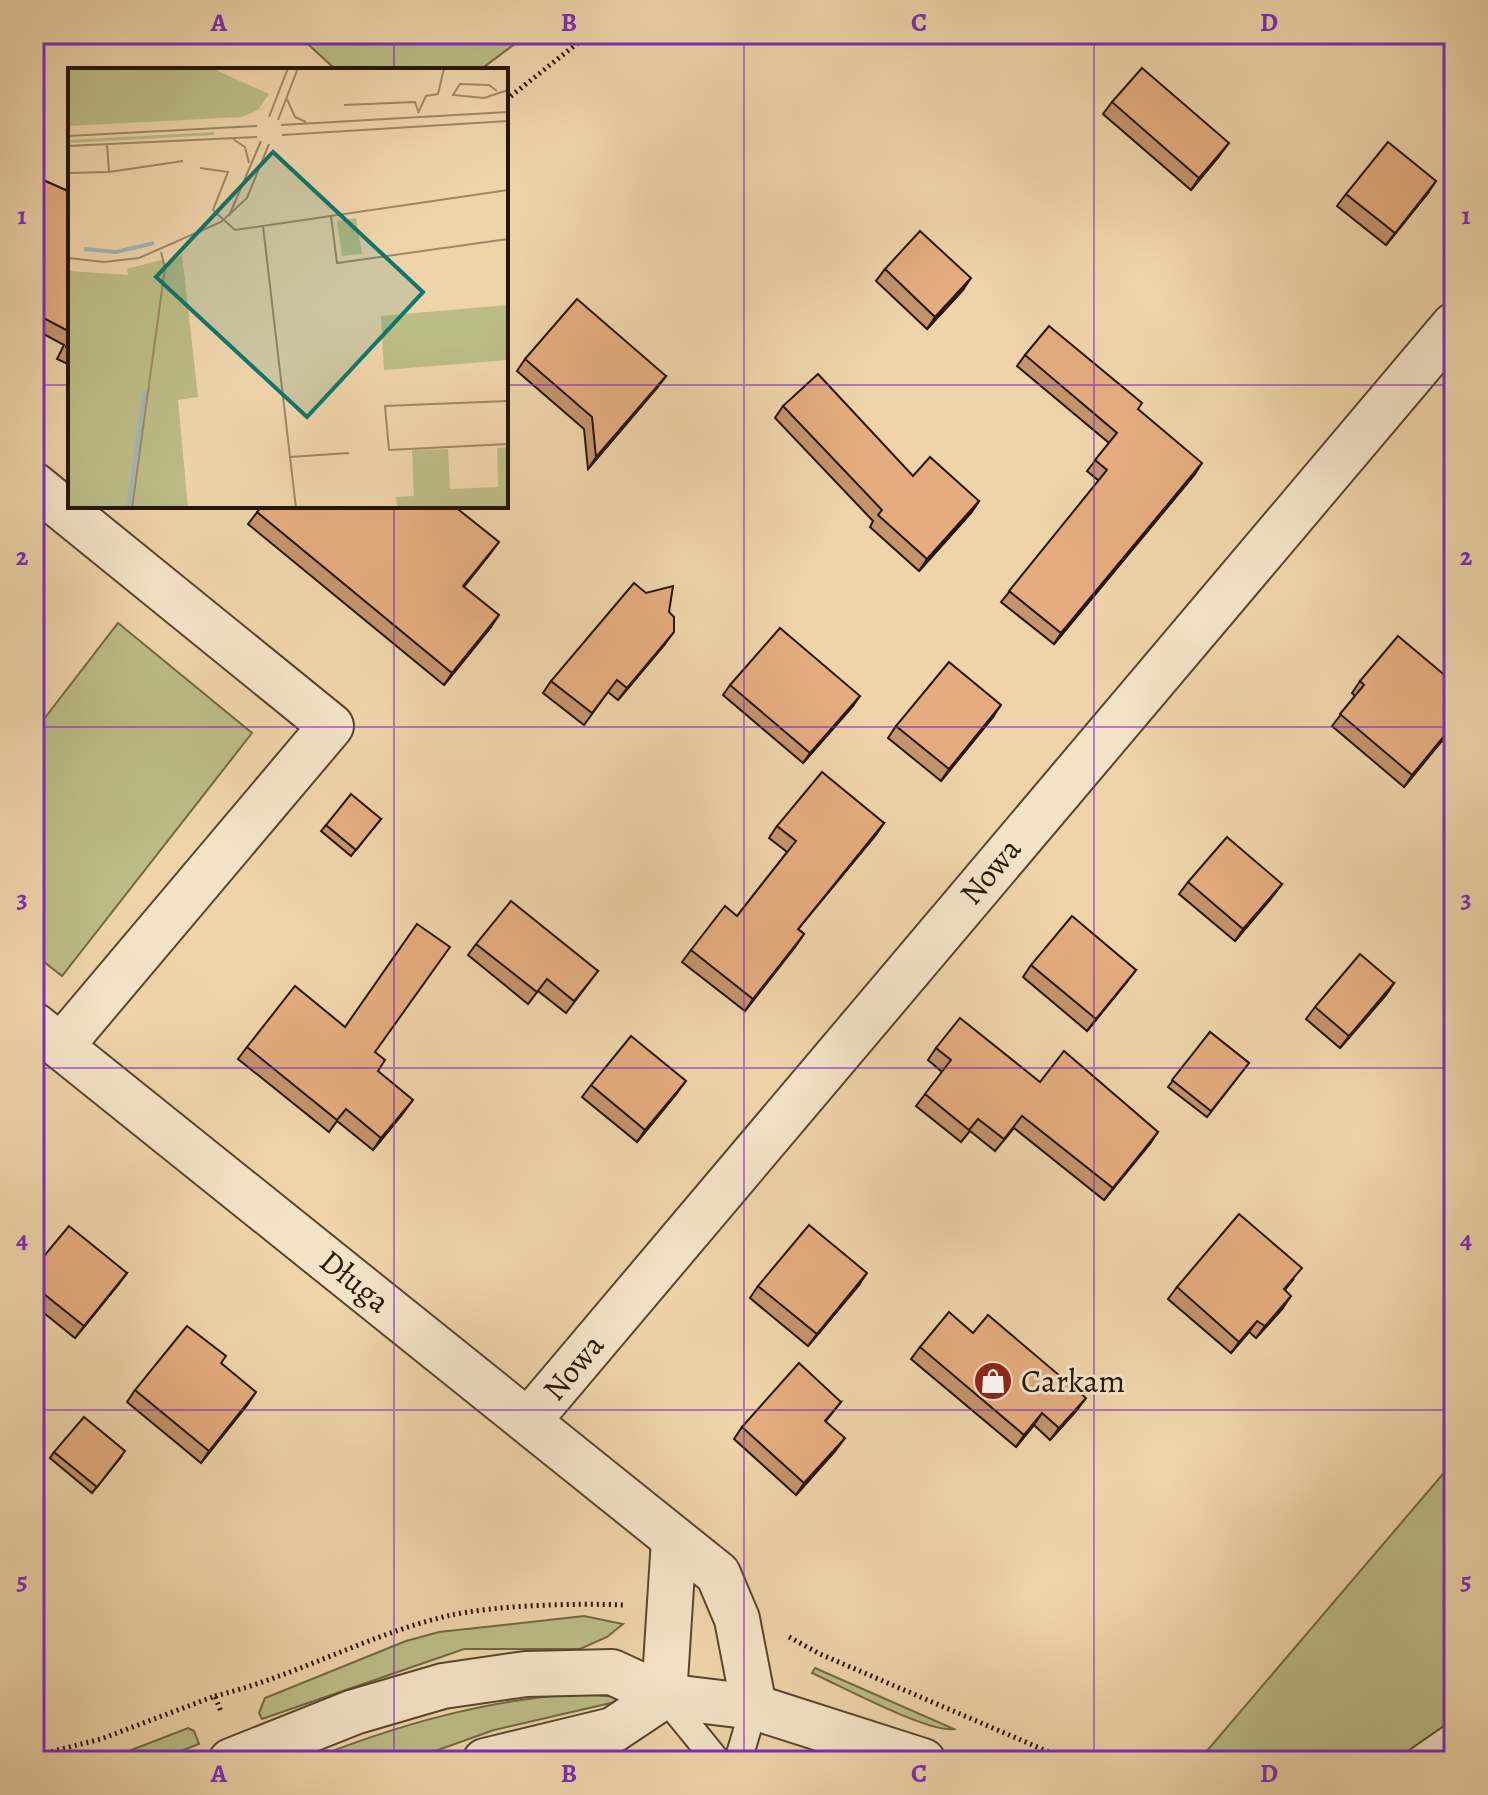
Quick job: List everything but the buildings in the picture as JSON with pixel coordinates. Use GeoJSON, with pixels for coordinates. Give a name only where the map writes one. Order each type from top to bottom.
{"type":"FeatureCollection","features":[{"type":"Feature","properties":{"kind":"street","name":"Nowa"},"geometry":{"type":"LineString","coordinates":[[529,1420],[1454,325]]}},
{"type":"Feature","properties":{"kind":"street"},"geometry":{"type":"LineString","coordinates":[[34,485],[331,726],[48,1036]]}},
{"type":"Feature","properties":{"kind":"street","name":"Długa"},"geometry":{"type":"LineString","coordinates":[[48,1036],[718,1574],[737,1619],[754,1707]]}},
{"type":"Feature","properties":{"kind":"street"},"geometry":{"type":"LineString","coordinates":[[664,1696],[674,1540]]}},
{"type":"Feature","properties":{"kind":"street"},"geometry":{"type":"LineString","coordinates":[[228,1740],[354,1712],[443,1686],[526,1674],[612,1672],[664,1696],[754,1707],[923,1761]]}},
{"type":"Feature","properties":{"kind":"street"},"geometry":{"type":"LineString","coordinates":[[485,1761],[613,1730],[664,1696]]}},
{"type":"Feature","properties":{"kind":"lane"},"geometry":{"type":"LineString","coordinates":[[664,1696],[717,1761]]}},
{"type":"Feature","properties":{"kind":"lane"},"geometry":{"type":"LineString","coordinates":[[738,1761],[754,1707]]}},
{"type":"Feature","properties":{"kind":"lane"},"geometry":{"type":"LineString","coordinates":[[1418,1761],[1454,1736]]}},
{"type":"Feature","properties":{"kind":"path"},"geometry":{"type":"LineString","coordinates":[[508,98],[589,34]]}},
{"type":"Feature","properties":{"kind":"path"},"geometry":{"type":"LineString","coordinates":[[34,1756],[101,1739],[215,1696],[258,1686],[397,1631],[449,1616],[583,1603],[640,1605]]}},
{"type":"Feature","properties":{"kind":"path"},"geometry":{"type":"LineString","coordinates":[[820,1654],[1070,1761]]}},
{"type":"Feature","properties":{"kind":"path"},"geometry":{"type":"LineString","coordinates":[[215,1696],[228,1740]]}},
{"type":"Feature","properties":{"kind":"green space"},"geometry":{"type":"Polygon","coordinates":[[[297,34],[528,34],[483,68],[334,68],[297,34]]]}},
{"type":"Feature","properties":{"kind":"green space"},"geometry":{"type":"Polygon","coordinates":[[[118,623],[252,733],[62,976],[34,954],[34,732],[118,623]]]}},
{"type":"Feature","properties":{"kind":"green space"},"geometry":{"type":"Polygon","coordinates":[[[1454,1461],[1454,1761],[1200,1759],[1454,1461]]]}},
{"type":"Feature","properties":{"kind":"green space"},"geometry":{"type":"Polygon","coordinates":[[[584,1616],[623,1624],[607,1637],[580,1649],[464,1649],[262,1719],[259,1713],[265,1698],[406,1641],[439,1632],[584,1616]]]}},
{"type":"Feature","properties":{"kind":"green space"},"geometry":{"type":"Polygon","coordinates":[[[815,1668],[954,1729],[925,1724],[884,1707],[812,1673],[815,1668]]]}},
{"type":"Feature","properties":{"kind":"green space"},"geometry":{"type":"Polygon","coordinates":[[[578,1694],[619,1697],[615,1702],[494,1730],[407,1761],[306,1761],[439,1717],[508,1702],[578,1694]]]}},
{"type":"Feature","properties":{"kind":"green space"},"geometry":{"type":"Polygon","coordinates":[[[188,1728],[194,1731],[199,1744],[155,1761],[103,1761],[188,1728]]]}},
{"type":"Feature","properties":{"kind":"place","name":"Carkam"},"geometry":{"type":"Point","coordinates":[993,1381]}}]}
